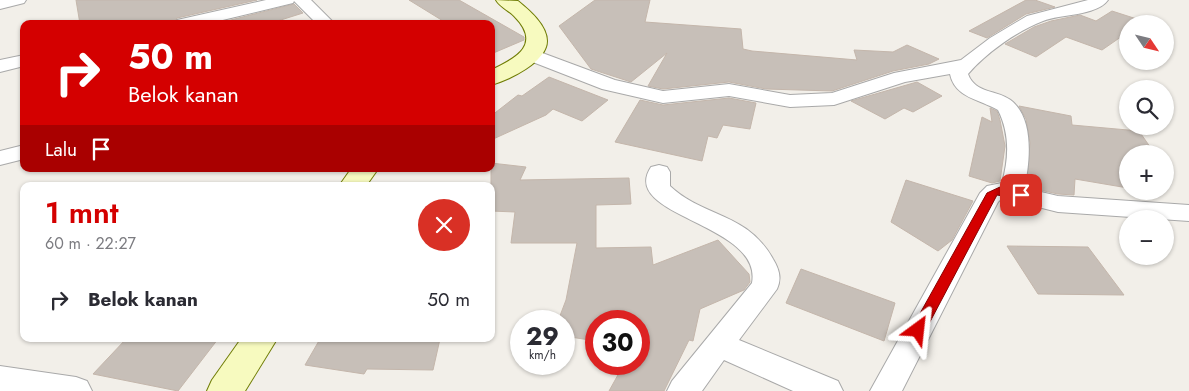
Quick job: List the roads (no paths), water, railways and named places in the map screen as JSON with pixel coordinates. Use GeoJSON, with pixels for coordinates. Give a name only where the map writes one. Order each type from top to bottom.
{"type":"FeatureCollection","features":[{"type":"Feature","properties":{"kind":"street"},"geometry":{"type":"LineString","coordinates":[[0,4],[18,0]]}},
{"type":"Feature","properties":{"kind":"street"},"geometry":{"type":"LineString","coordinates":[[200,20],[287,0]]}},
{"type":"Feature","properties":{"kind":"street"},"geometry":{"type":"LineString","coordinates":[[302,0],[323,20]]}},
{"type":"Feature","properties":{"kind":"street"},"geometry":{"type":"LineString","coordinates":[[495,76],[512,68],[531,55],[537,40],[533,25],[522,13],[505,0]]}},
{"type":"Feature","properties":{"kind":"street"},"geometry":{"type":"LineString","coordinates":[[1011,192],[1020,164],[1020,139],[1010,113],[1006,106],[999,101],[966,89],[961,83],[959,74],[966,65],[1029,19],[1086,6],[1100,0]]}},
{"type":"Feature","properties":{"kind":"street"},"geometry":{"type":"LineString","coordinates":[[531,55],[609,85],[663,97],[680,97],[712,90],[729,90],[790,101],[834,99],[901,77],[966,65]]}},
{"type":"Feature","properties":{"kind":"street"},"geometry":{"type":"LineString","coordinates":[[0,66],[20,61]]}},
{"type":"Feature","properties":{"kind":"street"},"geometry":{"type":"LineString","coordinates":[[0,158],[20,153]]}},
{"type":"Feature","properties":{"kind":"street"},"geometry":{"type":"LineString","coordinates":[[660,172],[658,188],[670,201],[726,227],[741,237],[751,247],[765,271],[766,282],[762,291],[747,306],[720,346],[683,391]]}},
{"type":"Feature","properties":{"kind":"street"},"geometry":{"type":"LineString","coordinates":[[886,391],[992,193],[1000,190],[1058,204],[1189,212]]}},
{"type":"Feature","properties":{"kind":"street"},"geometry":{"type":"LineString","coordinates":[[225,391],[258,342]]}},
{"type":"Feature","properties":{"kind":"street"},"geometry":{"type":"LineString","coordinates":[[720,346],[827,391]]}},
{"type":"Feature","properties":{"kind":"street"},"geometry":{"type":"LineString","coordinates":[[0,380],[76,391]]}}]}
